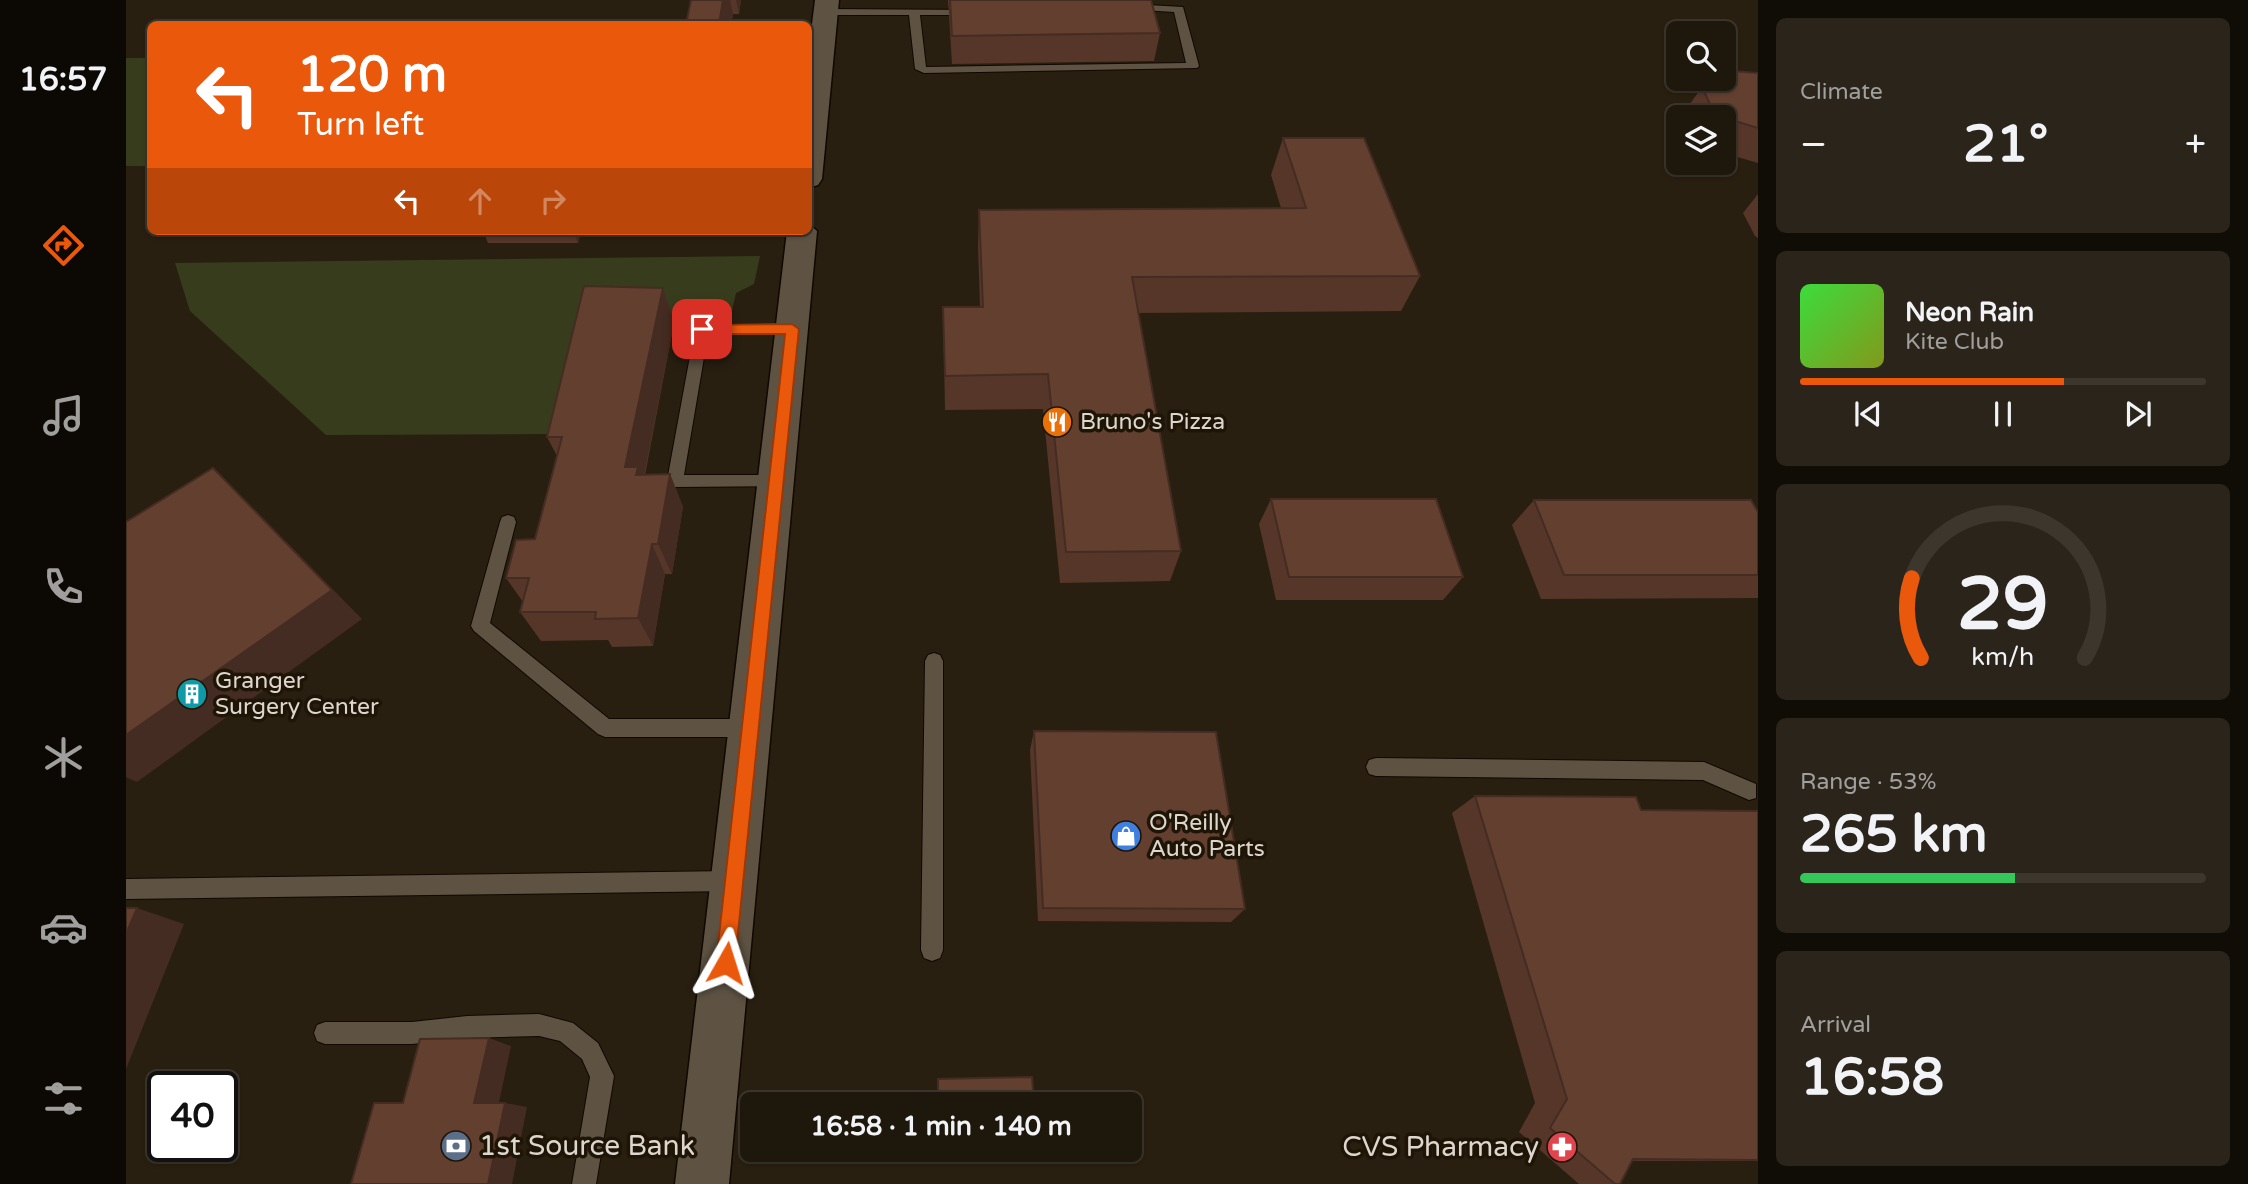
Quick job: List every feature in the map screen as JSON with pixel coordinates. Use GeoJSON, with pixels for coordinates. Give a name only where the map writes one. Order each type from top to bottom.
{"type":"FeatureCollection","features":[{"type":"Feature","properties":{"kind":"street"},"geometry":{"type":"LineString","coordinates":[[812,141],[826,6]]}},
{"type":"Feature","properties":{"kind":"street"},"geometry":{"type":"LineString","coordinates":[[702,1184],[802,235]]}},
{"type":"Feature","properties":{"kind":"lane"},"geometry":{"type":"LineString","coordinates":[[826,6],[914,12],[989,12]]}},
{"type":"Feature","properties":{"kind":"lane"},"geometry":{"type":"LineString","coordinates":[[914,12],[921,69],[924,70],[1193,66],[1179,9],[1115,7]]}},
{"type":"Feature","properties":{"kind":"lane"},"geometry":{"type":"LineString","coordinates":[[776,481],[675,481],[702,329],[792,329]]}},
{"type":"Feature","properties":{"kind":"lane"},"geometry":{"type":"LineString","coordinates":[[508,522],[480,626],[604,728],[750,728]]}},
{"type":"Feature","properties":{"kind":"lane"},"geometry":{"type":"LineString","coordinates":[[932,950],[934,661]]}},
{"type":"Feature","properties":{"kind":"lane"},"geometry":{"type":"LineString","coordinates":[[1376,767],[1704,771],[1749,791]]}},
{"type":"Feature","properties":{"kind":"lane"},"geometry":{"type":"LineString","coordinates":[[126,889],[734,881]]}},
{"type":"Feature","properties":{"kind":"lane"},"geometry":{"type":"LineString","coordinates":[[325,1033],[412,1033],[467,1027],[539,1025],[565,1031],[590,1051],[602,1076],[584,1184]]}},
{"type":"Feature","properties":{"kind":"green space"},"geometry":{"type":"Polygon","coordinates":[[[126,58],[147,58],[147,166],[126,166],[126,58]]]}},
{"type":"Feature","properties":{"kind":"green space"},"geometry":{"type":"Polygon","coordinates":[[[760,256],[754,284],[736,293],[731,315],[594,316],[565,434],[326,435],[190,311],[175,263],[760,256]]]}},
{"type":"Feature","properties":{"kind":"building"},"geometry":{"type":"Polygon","coordinates":[[[691,0],[723,0],[720,21],[687,21],[691,0]]]}},
{"type":"Feature","properties":{"kind":"building"},"geometry":{"type":"Polygon","coordinates":[[[950,0],[1151,0],[1160,33],[952,36],[950,0]]]}},
{"type":"Feature","properties":{"kind":"building"},"geometry":{"type":"Polygon","coordinates":[[[1736,71],[1758,73],[1758,128],[1736,121],[1736,105],[1710,104],[1704,91],[1736,91],[1736,71]]]}},
{"type":"Feature","properties":{"kind":"building"},"geometry":{"type":"Polygon","coordinates":[[[1283,138],[1364,138],[1420,276],[1132,277],[1181,551],[1066,552],[1048,374],[945,376],[943,307],[983,307],[979,210],[1306,208],[1283,138]]]}},
{"type":"Feature","properties":{"kind":"building"},"geometry":{"type":"Polygon","coordinates":[[[584,286],[663,288],[625,467],[638,467],[636,475],[670,474],[658,544],[652,544],[638,618],[595,619],[596,612],[520,612],[529,578],[506,578],[516,540],[535,539],[562,437],[547,437],[584,286]]]}},
{"type":"Feature","properties":{"kind":"building","name":"Granger Surgery Center"},"geometry":{"type":"Polygon","coordinates":[[[213,468],[332,590],[126,735],[126,522],[213,468]]]}},
{"type":"Feature","properties":{"kind":"building"},"geometry":{"type":"Polygon","coordinates":[[[1271,499],[1436,499],[1463,577],[1289,577],[1271,499]]]}},
{"type":"Feature","properties":{"kind":"building"},"geometry":{"type":"Polygon","coordinates":[[[1534,500],[1751,500],[1758,512],[1758,575],[1564,575],[1534,500]]]}},
{"type":"Feature","properties":{"kind":"building","name":"O'Reilly Auto Parts"},"geometry":{"type":"Polygon","coordinates":[[[1034,731],[1216,732],[1245,909],[1043,908],[1034,731]]]}},
{"type":"Feature","properties":{"kind":"building"},"geometry":{"type":"Polygon","coordinates":[[[1475,796],[1636,797],[1641,810],[1758,811],[1758,1160],[1633,1159],[1620,1184],[1615,1184],[1550,1128],[1567,1099],[1475,796]]]}},
{"type":"Feature","properties":{"kind":"building"},"geometry":{"type":"Polygon","coordinates":[[[126,908],[137,908],[126,934],[126,908]]]}},
{"type":"Feature","properties":{"kind":"building","name":"1st Source Bank"},"geometry":{"type":"Polygon","coordinates":[[[489,1038],[474,1103],[505,1103],[488,1184],[351,1184],[374,1103],[403,1103],[420,1039],[489,1038]]]}},
{"type":"Feature","properties":{"kind":"building"},"geometry":{"type":"Polygon","coordinates":[[[1032,1077],[1033,1092],[938,1092],[938,1079],[1032,1077]]]}},
{"type":"Feature","properties":{"kind":"place","name":"Bruno's Pizza"},"geometry":{"type":"Point","coordinates":[1057,422]}},
{"type":"Feature","properties":{"kind":"place","name":"Granger Surgery Center"},"geometry":{"type":"Point","coordinates":[192,694]}},
{"type":"Feature","properties":{"kind":"place","name":"O'Reilly Auto Parts"},"geometry":{"type":"Point","coordinates":[1126,836]}},
{"type":"Feature","properties":{"kind":"place","name":"1st Source Bank"},"geometry":{"type":"Point","coordinates":[456,1146]}},
{"type":"Feature","properties":{"kind":"place","name":"CVS Pharmacy"},"geometry":{"type":"Point","coordinates":[1562,1147]}},
{"type":"Feature","properties":{"kind":"route"},"geometry":{"type":"LineString","coordinates":[[702,329],[792,329],[726,963]]}}]}
